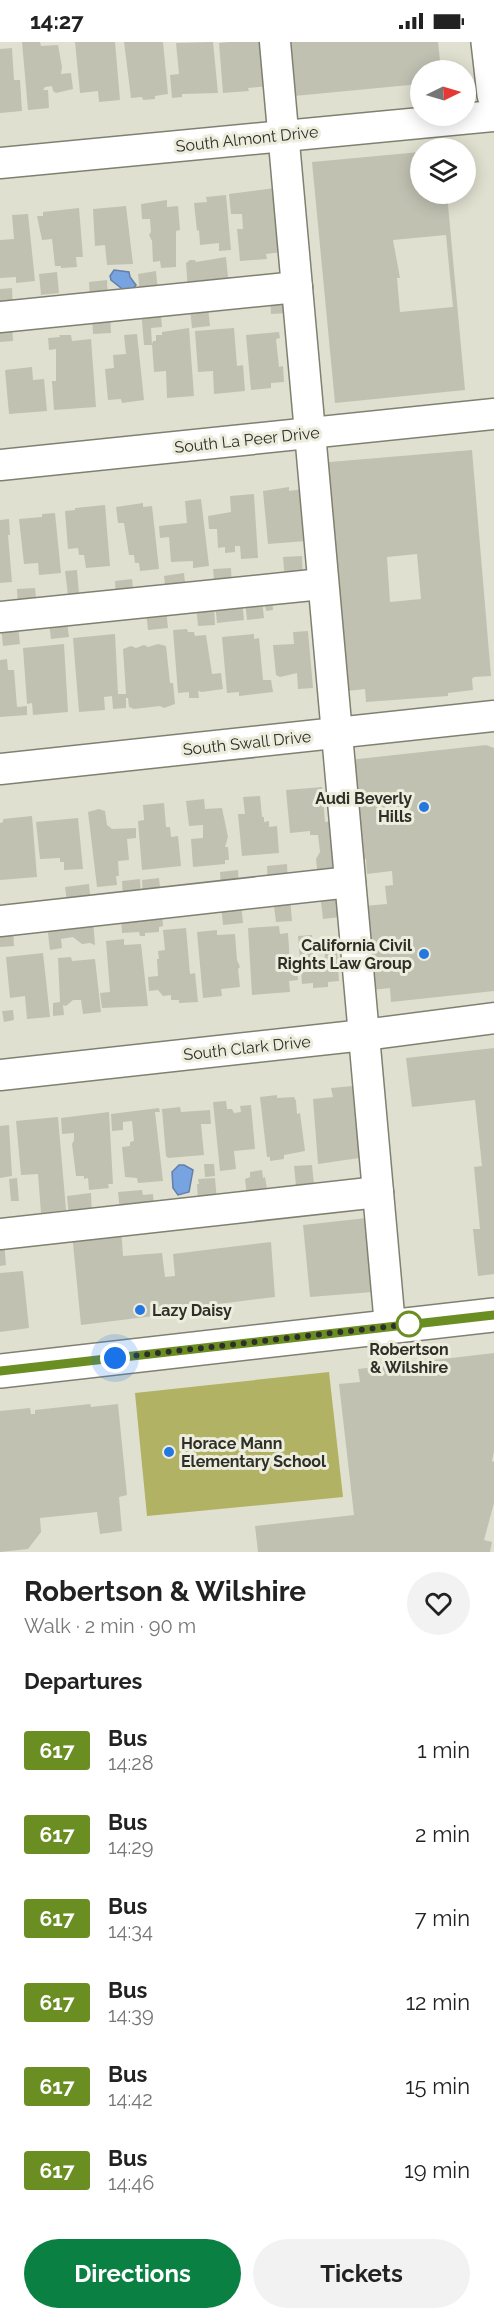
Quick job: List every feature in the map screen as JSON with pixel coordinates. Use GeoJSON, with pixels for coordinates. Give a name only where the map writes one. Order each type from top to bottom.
{"type":"FeatureCollection","features":[{"type":"Feature","properties":{"kind":"main road"},"geometry":{"type":"LineString","coordinates":[[488,42],[494,95]]}},
{"type":"Feature","properties":{"kind":"main road"},"geometry":{"type":"LineString","coordinates":[[0,1371],[494,1315]]}},
{"type":"Feature","properties":{"kind":"street"},"geometry":{"type":"LineString","coordinates":[[275,42],[390,1326]]}},
{"type":"Feature","properties":{"kind":"street","name":"South Almont Drive"},"geometry":{"type":"LineString","coordinates":[[0,163],[494,116]]}},
{"type":"Feature","properties":{"kind":"street"},"geometry":{"type":"LineString","coordinates":[[0,316],[297,287]]}},
{"type":"Feature","properties":{"kind":"street","name":"South La Peer Drive"},"geometry":{"type":"LineString","coordinates":[[0,465],[494,414]]}},
{"type":"Feature","properties":{"kind":"street"},"geometry":{"type":"LineString","coordinates":[[0,617],[322,584]]}},
{"type":"Feature","properties":{"kind":"street","name":"South Swall Drive"},"geometry":{"type":"LineString","coordinates":[[0,769],[494,716]]}},
{"type":"Feature","properties":{"kind":"street"},"geometry":{"type":"LineString","coordinates":[[0,921],[350,882]]}},
{"type":"Feature","properties":{"kind":"street","name":"South Clark Drive"},"geometry":{"type":"LineString","coordinates":[[0,1075],[364,1035],[494,1018]]}},
{"type":"Feature","properties":{"kind":"street"},"geometry":{"type":"LineString","coordinates":[[0,1234],[378,1192]]}},
{"type":"Feature","properties":{"kind":"shaded area"},"geometry":{"type":"Polygon","coordinates":[[[329,1372],[343,1497],[147,1516],[135,1393],[329,1372]]]}},
{"type":"Feature","properties":{"kind":"water"},"geometry":{"type":"Polygon","coordinates":[[[114,270],[129,272],[136,285],[132,290],[126,292],[111,280],[110,276],[114,270]]]}},
{"type":"Feature","properties":{"kind":"water"},"geometry":{"type":"Polygon","coordinates":[[[179,1165],[193,1170],[189,1192],[178,1195],[173,1188],[172,1172],[179,1165]]]}},
{"type":"Feature","properties":{"kind":"building"},"geometry":{"type":"Polygon","coordinates":[[[22,42],[40,42],[41,46],[58,45],[61,74],[71,73],[73,89],[56,93],[52,86],[45,87],[43,90],[48,90],[49,108],[28,110],[22,42]]]}},
{"type":"Feature","properties":{"kind":"building"},"geometry":{"type":"Polygon","coordinates":[[[75,42],[115,42],[120,100],[99,102],[98,91],[80,93],[75,42]]]}},
{"type":"Feature","properties":{"kind":"building"},"geometry":{"type":"Polygon","coordinates":[[[124,42],[163,42],[168,94],[155,96],[155,99],[131,98],[124,42]]]}},
{"type":"Feature","properties":{"kind":"building"},"geometry":{"type":"Polygon","coordinates":[[[213,42],[218,93],[182,94],[182,97],[172,98],[170,75],[179,74],[176,43],[213,42]]]}},
{"type":"Feature","properties":{"kind":"building"},"geometry":{"type":"Polygon","coordinates":[[[264,42],[268,86],[248,88],[249,91],[223,93],[219,43],[264,42]]]}},
{"type":"Feature","properties":{"kind":"building"},"geometry":{"type":"Polygon","coordinates":[[[289,42],[438,42],[440,60],[410,60],[410,85],[294,96],[289,42]]]}},
{"type":"Feature","properties":{"kind":"building"},"geometry":{"type":"Polygon","coordinates":[[[12,48],[14,80],[20,80],[22,111],[0,113],[0,49],[12,48]]]}},
{"type":"Feature","properties":{"kind":"building"},"geometry":{"type":"Polygon","coordinates":[[[410,153],[410,204],[448,204],[465,390],[335,403],[312,162],[410,153]],[[446,235],[393,240],[400,278],[397,278],[400,312],[453,307],[446,235]]]}},
{"type":"Feature","properties":{"kind":"building"},"geometry":{"type":"Polygon","coordinates":[[[275,188],[282,252],[266,254],[267,259],[240,261],[237,229],[243,229],[242,214],[231,214],[229,194],[275,188]]]}},
{"type":"Feature","properties":{"kind":"building"},"geometry":{"type":"Polygon","coordinates":[[[226,195],[231,250],[219,251],[219,243],[200,245],[194,203],[207,202],[206,197],[226,195]]]}},
{"type":"Feature","properties":{"kind":"building"},"geometry":{"type":"Polygon","coordinates":[[[167,200],[167,207],[178,206],[180,230],[176,231],[176,267],[161,268],[160,261],[153,262],[152,241],[149,235],[151,232],[150,219],[142,219],[141,204],[167,200]]]}},
{"type":"Feature","properties":{"kind":"building"},"geometry":{"type":"Polygon","coordinates":[[[126,206],[133,264],[107,265],[105,245],[95,246],[93,209],[126,206]]]}},
{"type":"Feature","properties":{"kind":"building"},"geometry":{"type":"Polygon","coordinates":[[[79,208],[83,257],[76,257],[77,267],[55,266],[52,239],[42,240],[37,216],[43,216],[43,212],[79,208]]]}},
{"type":"Feature","properties":{"kind":"building"},"geometry":{"type":"Polygon","coordinates":[[[28,214],[35,281],[16,283],[16,277],[0,278],[0,240],[14,239],[12,215],[28,214]]]}},
{"type":"Feature","properties":{"kind":"building"},"geometry":{"type":"Polygon","coordinates":[[[226,257],[228,277],[232,277],[232,285],[188,290],[186,263],[190,260],[196,262],[226,257]]]}},
{"type":"Feature","properties":{"kind":"building"},"geometry":{"type":"Polygon","coordinates":[[[156,271],[158,293],[140,295],[138,274],[156,271]]]}},
{"type":"Feature","properties":{"kind":"building"},"geometry":{"type":"Polygon","coordinates":[[[57,272],[59,293],[41,295],[39,274],[57,272]]]}},
{"type":"Feature","properties":{"kind":"building"},"geometry":{"type":"Polygon","coordinates":[[[107,280],[108,298],[90,300],[89,282],[107,280]]]}},
{"type":"Feature","properties":{"kind":"building"},"geometry":{"type":"Polygon","coordinates":[[[12,288],[13,308],[0,309],[0,289],[12,288]]]}},
{"type":"Feature","properties":{"kind":"building"},"geometry":{"type":"Polygon","coordinates":[[[288,294],[290,313],[271,314],[270,296],[288,294]]]}},
{"type":"Feature","properties":{"kind":"building"},"geometry":{"type":"Polygon","coordinates":[[[172,306],[173,316],[161,317],[162,327],[151,328],[152,345],[144,345],[141,309],[172,306]]]}},
{"type":"Feature","properties":{"kind":"building"},"geometry":{"type":"Polygon","coordinates":[[[208,307],[210,326],[192,328],[190,309],[208,307]]]}},
{"type":"Feature","properties":{"kind":"building"},"geometry":{"type":"Polygon","coordinates":[[[110,313],[111,333],[93,334],[92,314],[110,313]]]}},
{"type":"Feature","properties":{"kind":"building"},"geometry":{"type":"Polygon","coordinates":[[[12,324],[13,341],[0,342],[0,325],[12,324]]]}},
{"type":"Feature","properties":{"kind":"building"},"geometry":{"type":"Polygon","coordinates":[[[189,328],[194,396],[167,398],[166,371],[154,372],[152,344],[156,341],[156,335],[162,335],[162,332],[189,328]]]}},
{"type":"Feature","properties":{"kind":"building"},"geometry":{"type":"Polygon","coordinates":[[[234,328],[237,366],[243,365],[245,391],[214,394],[213,371],[198,372],[195,331],[234,328]]]}},
{"type":"Feature","properties":{"kind":"building"},"geometry":{"type":"Polygon","coordinates":[[[279,332],[280,338],[276,339],[279,367],[283,366],[284,382],[271,383],[271,388],[251,390],[246,335],[279,332]]]}},
{"type":"Feature","properties":{"kind":"building"},"geometry":{"type":"Polygon","coordinates":[[[137,334],[144,400],[122,403],[121,399],[108,400],[105,369],[114,368],[113,355],[126,354],[124,335],[137,334]]]}},
{"type":"Feature","properties":{"kind":"building"},"geometry":{"type":"Polygon","coordinates":[[[59,335],[71,335],[72,341],[91,339],[96,407],[54,410],[52,381],[56,381],[56,349],[49,350],[48,338],[60,337],[59,335]]]}},
{"type":"Feature","properties":{"kind":"building"},"geometry":{"type":"Polygon","coordinates":[[[32,367],[33,380],[44,379],[47,411],[9,414],[5,370],[32,367]]]}},
{"type":"Feature","properties":{"kind":"building"},"geometry":{"type":"Polygon","coordinates":[[[472,450],[491,676],[474,677],[472,679],[473,690],[448,693],[448,696],[366,702],[365,689],[347,691],[318,463],[472,450]],[[417,554],[387,557],[390,602],[421,599],[417,554]]]}},
{"type":"Feature","properties":{"kind":"building"},"geometry":{"type":"Polygon","coordinates":[[[289,487],[289,491],[303,489],[306,541],[268,544],[263,491],[289,487]]]}},
{"type":"Feature","properties":{"kind":"building"},"geometry":{"type":"Polygon","coordinates":[[[254,494],[258,558],[241,559],[240,546],[235,546],[235,552],[225,553],[225,547],[218,548],[217,529],[209,529],[208,516],[231,512],[230,496],[254,494]]]}},
{"type":"Feature","properties":{"kind":"building"},"geometry":{"type":"Polygon","coordinates":[[[201,499],[209,566],[193,568],[193,561],[171,562],[169,537],[160,538],[159,526],[187,523],[185,501],[201,499]]]}},
{"type":"Feature","properties":{"kind":"building"},"geometry":{"type":"Polygon","coordinates":[[[143,503],[143,507],[152,506],[159,569],[140,571],[139,563],[135,563],[134,555],[129,555],[124,523],[118,523],[116,507],[143,503]]]}},
{"type":"Feature","properties":{"kind":"building"},"geometry":{"type":"Polygon","coordinates":[[[105,505],[110,566],[86,568],[84,555],[79,555],[78,548],[68,549],[65,511],[105,505]]]}},
{"type":"Feature","properties":{"kind":"building"},"geometry":{"type":"Polygon","coordinates":[[[55,513],[61,573],[39,575],[38,563],[24,564],[19,519],[42,517],[42,514],[55,513]]]}},
{"type":"Feature","properties":{"kind":"building"},"geometry":{"type":"Polygon","coordinates":[[[9,519],[12,582],[0,583],[0,520],[9,519]]]}},
{"type":"Feature","properties":{"kind":"building"},"geometry":{"type":"Polygon","coordinates":[[[302,556],[303,579],[285,581],[283,557],[302,556]]]}},
{"type":"Feature","properties":{"kind":"building"},"geometry":{"type":"Polygon","coordinates":[[[231,568],[232,587],[215,589],[213,569],[231,568]]]}},
{"type":"Feature","properties":{"kind":"building"},"geometry":{"type":"Polygon","coordinates":[[[77,570],[79,594],[68,595],[65,571],[77,570]]]}},
{"type":"Feature","properties":{"kind":"building"},"geometry":{"type":"Polygon","coordinates":[[[184,573],[186,592],[166,594],[164,576],[184,573]]]}},
{"type":"Feature","properties":{"kind":"building"},"geometry":{"type":"Polygon","coordinates":[[[132,579],[134,597],[116,599],[115,581],[132,579]]]}},
{"type":"Feature","properties":{"kind":"building"},"geometry":{"type":"Polygon","coordinates":[[[35,588],[37,607],[18,609],[17,589],[35,588]]]}},
{"type":"Feature","properties":{"kind":"building"},"geometry":{"type":"Polygon","coordinates":[[[272,598],[273,610],[266,611],[264,599],[272,598]]]}},
{"type":"Feature","properties":{"kind":"building"},"geometry":{"type":"Polygon","coordinates":[[[262,600],[264,618],[247,620],[245,601],[262,600]]]}},
{"type":"Feature","properties":{"kind":"building"},"geometry":{"type":"Polygon","coordinates":[[[242,601],[244,620],[217,623],[215,604],[242,601]]]}},
{"type":"Feature","properties":{"kind":"building"},"geometry":{"type":"Polygon","coordinates":[[[214,604],[215,625],[198,626],[196,605],[214,604]]]}},
{"type":"Feature","properties":{"kind":"building"},"geometry":{"type":"Polygon","coordinates":[[[166,609],[168,628],[148,630],[146,611],[166,609]]]}},
{"type":"Feature","properties":{"kind":"building"},"geometry":{"type":"Polygon","coordinates":[[[67,621],[69,637],[51,639],[49,623],[67,621]]]}},
{"type":"Feature","properties":{"kind":"building"},"geometry":{"type":"Polygon","coordinates":[[[18,625],[20,644],[3,646],[1,626],[18,625]]]}},
{"type":"Feature","properties":{"kind":"building"},"geometry":{"type":"Polygon","coordinates":[[[187,629],[188,632],[194,632],[195,636],[206,635],[212,674],[221,673],[223,689],[198,691],[199,698],[189,698],[189,692],[178,693],[173,630],[187,629]]]}},
{"type":"Feature","properties":{"kind":"building"},"geometry":{"type":"Polygon","coordinates":[[[308,631],[313,688],[298,689],[297,673],[280,677],[276,675],[273,645],[294,644],[293,632],[308,631]]]}},
{"type":"Feature","properties":{"kind":"building"},"geometry":{"type":"Polygon","coordinates":[[[115,634],[118,694],[126,694],[123,649],[131,646],[136,648],[158,644],[166,646],[175,704],[164,708],[160,706],[134,709],[129,707],[128,698],[126,698],[126,708],[113,709],[112,696],[104,697],[105,710],[79,712],[73,638],[115,634]]]}},
{"type":"Feature","properties":{"kind":"building"},"geometry":{"type":"Polygon","coordinates":[[[254,634],[254,639],[259,638],[263,680],[271,680],[273,692],[239,696],[239,692],[227,693],[222,637],[254,634]]]}},
{"type":"Feature","properties":{"kind":"building"},"geometry":{"type":"Polygon","coordinates":[[[64,644],[68,712],[33,715],[32,703],[27,704],[23,648],[64,644]]]}},
{"type":"Feature","properties":{"kind":"building"},"geometry":{"type":"Polygon","coordinates":[[[7,659],[8,670],[14,670],[17,707],[27,706],[27,715],[0,717],[0,660],[7,659]]]}},
{"type":"Feature","properties":{"kind":"building"},"geometry":{"type":"Polygon","coordinates":[[[486,745],[494,748],[494,991],[391,1002],[390,988],[372,990],[364,906],[387,904],[385,886],[393,885],[392,871],[367,874],[366,859],[359,859],[349,760],[486,745]]]}},
{"type":"Feature","properties":{"kind":"building"},"geometry":{"type":"Polygon","coordinates":[[[322,787],[325,822],[331,821],[338,877],[318,879],[316,859],[320,852],[318,835],[310,835],[310,831],[290,833],[286,790],[322,787]]]}},
{"type":"Feature","properties":{"kind":"building"},"geometry":{"type":"Polygon","coordinates":[[[260,796],[264,822],[269,821],[269,827],[277,826],[279,853],[242,856],[238,814],[245,814],[243,797],[260,796]]]}},
{"type":"Feature","properties":{"kind":"building"},"geometry":{"type":"Polygon","coordinates":[[[204,799],[205,809],[222,808],[228,837],[225,847],[228,847],[229,860],[225,860],[225,864],[193,867],[191,839],[203,838],[203,825],[189,826],[186,801],[204,799]]]}},
{"type":"Feature","properties":{"kind":"building"},"geometry":{"type":"Polygon","coordinates":[[[164,803],[166,827],[170,827],[171,837],[178,836],[181,866],[142,870],[138,821],[144,820],[143,805],[164,803]]]}},
{"type":"Feature","properties":{"kind":"building"},"geometry":{"type":"Polygon","coordinates":[[[99,809],[105,811],[107,825],[112,829],[136,828],[136,838],[127,839],[129,860],[118,861],[117,885],[97,887],[88,812],[99,809]]]}},
{"type":"Feature","properties":{"kind":"building"},"geometry":{"type":"Polygon","coordinates":[[[32,816],[37,877],[0,880],[0,823],[3,819],[32,816]]]}},
{"type":"Feature","properties":{"kind":"building"},"geometry":{"type":"Polygon","coordinates":[[[78,818],[83,869],[64,870],[64,862],[60,862],[60,858],[40,859],[36,822],[78,818]]]}},
{"type":"Feature","properties":{"kind":"building"},"geometry":{"type":"Polygon","coordinates":[[[287,864],[288,882],[268,884],[267,866],[287,864]]]}},
{"type":"Feature","properties":{"kind":"building"},"geometry":{"type":"Polygon","coordinates":[[[238,870],[239,888],[221,889],[220,872],[238,870]]]}},
{"type":"Feature","properties":{"kind":"building"},"geometry":{"type":"Polygon","coordinates":[[[159,878],[161,897],[143,899],[142,880],[159,878]]]}},
{"type":"Feature","properties":{"kind":"building"},"geometry":{"type":"Polygon","coordinates":[[[140,879],[141,898],[123,899],[122,881],[140,879]]]}},
{"type":"Feature","properties":{"kind":"building"},"geometry":{"type":"Polygon","coordinates":[[[89,884],[91,904],[67,903],[65,887],[89,884]]]}},
{"type":"Feature","properties":{"kind":"building"},"geometry":{"type":"Polygon","coordinates":[[[339,893],[341,917],[323,919],[320,894],[339,893]]]}},
{"type":"Feature","properties":{"kind":"building"},"geometry":{"type":"Polygon","coordinates":[[[290,898],[292,921],[276,922],[273,899],[290,898]]]}},
{"type":"Feature","properties":{"kind":"building"},"geometry":{"type":"Polygon","coordinates":[[[241,903],[243,923],[223,925],[221,905],[241,903]]]}},
{"type":"Feature","properties":{"kind":"building"},"geometry":{"type":"Polygon","coordinates":[[[162,912],[163,926],[159,927],[159,932],[145,933],[145,936],[140,936],[139,932],[122,933],[121,919],[162,912]]]}},
{"type":"Feature","properties":{"kind":"building"},"geometry":{"type":"Polygon","coordinates":[[[93,920],[95,945],[82,944],[73,937],[61,939],[62,948],[50,950],[47,925],[93,920]]]}},
{"type":"Feature","properties":{"kind":"building"},"geometry":{"type":"Polygon","coordinates":[[[279,926],[280,934],[288,933],[290,963],[297,963],[298,980],[289,981],[290,992],[252,995],[248,928],[279,926]]]}},
{"type":"Feature","properties":{"kind":"building"},"geometry":{"type":"Polygon","coordinates":[[[13,928],[14,946],[0,947],[0,929],[13,928]]]}},
{"type":"Feature","properties":{"kind":"building"},"geometry":{"type":"Polygon","coordinates":[[[186,928],[190,974],[195,973],[198,1002],[179,1003],[179,1000],[171,1000],[171,995],[163,996],[158,990],[149,991],[148,977],[158,976],[158,951],[165,950],[163,930],[186,928]]]}},
{"type":"Feature","properties":{"kind":"building"},"geometry":{"type":"Polygon","coordinates":[[[217,930],[217,935],[235,934],[237,960],[240,967],[238,969],[240,987],[221,989],[222,996],[203,998],[197,932],[217,930]]]}},
{"type":"Feature","properties":{"kind":"building"},"geometry":{"type":"Polygon","coordinates":[[[312,935],[314,958],[325,957],[323,938],[336,937],[339,981],[328,982],[328,987],[313,988],[313,983],[302,984],[298,936],[312,935]]]}},
{"type":"Feature","properties":{"kind":"building"},"geometry":{"type":"Polygon","coordinates":[[[124,939],[124,945],[141,944],[148,1006],[102,1008],[100,993],[110,992],[106,941],[124,939]]]}},
{"type":"Feature","properties":{"kind":"building"},"geometry":{"type":"Polygon","coordinates":[[[43,953],[50,1017],[27,1019],[25,996],[10,998],[6,957],[43,953]]]}},
{"type":"Feature","properties":{"kind":"building"},"geometry":{"type":"Polygon","coordinates":[[[71,957],[72,961],[95,959],[101,1012],[83,1014],[81,1000],[73,1000],[66,1006],[63,1005],[64,1015],[53,1016],[53,1003],[60,1002],[58,958],[71,957]]]}},
{"type":"Feature","properties":{"kind":"building"},"geometry":{"type":"Polygon","coordinates":[[[13,1010],[14,1020],[4,1022],[2,1011],[13,1010]]]}},
{"type":"Feature","properties":{"kind":"building"},"geometry":{"type":"Polygon","coordinates":[[[494,1048],[494,1274],[478,1276],[473,1229],[480,1229],[474,1167],[482,1166],[475,1100],[412,1107],[406,1058],[494,1048]]]}},
{"type":"Feature","properties":{"kind":"building"},"geometry":{"type":"Polygon","coordinates":[[[353,1086],[359,1158],[318,1164],[313,1099],[333,1097],[331,1088],[353,1086]]]}},
{"type":"Feature","properties":{"kind":"building"},"geometry":{"type":"Polygon","coordinates":[[[277,1095],[277,1098],[294,1097],[296,1101],[297,1114],[300,1113],[305,1151],[284,1155],[284,1159],[270,1161],[270,1157],[267,1157],[260,1097],[277,1095]]]}},
{"type":"Feature","properties":{"kind":"building"},"geometry":{"type":"Polygon","coordinates":[[[226,1101],[227,1109],[232,1109],[234,1113],[241,1112],[240,1106],[251,1105],[255,1149],[234,1151],[236,1169],[220,1171],[213,1102],[226,1101]]]}},
{"type":"Feature","properties":{"kind":"building"},"geometry":{"type":"Polygon","coordinates":[[[180,1107],[181,1112],[210,1110],[211,1124],[201,1124],[204,1155],[168,1158],[166,1156],[162,1109],[180,1107]]]}},
{"type":"Feature","properties":{"kind":"building"},"geometry":{"type":"Polygon","coordinates":[[[159,1108],[160,1112],[155,1112],[163,1181],[138,1183],[137,1178],[125,1177],[122,1147],[130,1146],[130,1142],[134,1141],[132,1121],[123,1122],[123,1130],[112,1131],[111,1114],[159,1108]]]}},
{"type":"Feature","properties":{"kind":"building"},"geometry":{"type":"Polygon","coordinates":[[[109,1112],[113,1184],[108,1184],[109,1188],[89,1190],[88,1178],[76,1176],[72,1144],[74,1133],[62,1134],[61,1118],[109,1112]]]}},
{"type":"Feature","properties":{"kind":"building"},"geometry":{"type":"Polygon","coordinates":[[[58,1117],[66,1210],[41,1213],[38,1174],[21,1175],[16,1121],[58,1117]]]}},
{"type":"Feature","properties":{"kind":"building"},"geometry":{"type":"Polygon","coordinates":[[[9,1125],[12,1176],[0,1178],[0,1126],[9,1125]]]}},
{"type":"Feature","properties":{"kind":"building"},"geometry":{"type":"Polygon","coordinates":[[[204,1164],[214,1164],[215,1176],[205,1177],[204,1164]]]}},
{"type":"Feature","properties":{"kind":"building"},"geometry":{"type":"Polygon","coordinates":[[[312,1165],[314,1185],[296,1186],[294,1166],[312,1165]]]}},
{"type":"Feature","properties":{"kind":"building"},"geometry":{"type":"Polygon","coordinates":[[[262,1170],[268,1195],[247,1198],[245,1179],[250,1177],[250,1172],[262,1170]]]}},
{"type":"Feature","properties":{"kind":"building"},"geometry":{"type":"Polygon","coordinates":[[[17,1178],[19,1201],[11,1201],[9,1179],[17,1178]]]}},
{"type":"Feature","properties":{"kind":"building"},"geometry":{"type":"Polygon","coordinates":[[[215,1178],[217,1201],[198,1201],[198,1179],[215,1178]]]}},
{"type":"Feature","properties":{"kind":"building"},"geometry":{"type":"Polygon","coordinates":[[[142,1190],[143,1195],[153,1194],[154,1208],[120,1211],[118,1192],[142,1190]]]}},
{"type":"Feature","properties":{"kind":"building"},"geometry":{"type":"Polygon","coordinates":[[[91,1193],[92,1215],[69,1217],[67,1196],[91,1193]]]}},
{"type":"Feature","properties":{"kind":"building"},"geometry":{"type":"Polygon","coordinates":[[[367,1218],[373,1292],[310,1297],[303,1225],[367,1218]]]}},
{"type":"Feature","properties":{"kind":"building"},"geometry":{"type":"Polygon","coordinates":[[[121,1228],[123,1256],[162,1253],[165,1277],[175,1276],[173,1254],[271,1242],[275,1297],[178,1309],[178,1313],[81,1325],[72,1233],[121,1228]]]}},
{"type":"Feature","properties":{"kind":"building"},"geometry":{"type":"Polygon","coordinates":[[[4,1240],[6,1265],[0,1266],[0,1241],[4,1240]]]}},
{"type":"Feature","properties":{"kind":"building"},"geometry":{"type":"Polygon","coordinates":[[[23,1271],[29,1328],[0,1332],[0,1273],[23,1271]]]}},
{"type":"Feature","properties":{"kind":"building"},"geometry":{"type":"Polygon","coordinates":[[[494,1353],[494,1451],[492,1461],[494,1462],[494,1503],[484,1540],[492,1542],[490,1552],[258,1552],[255,1526],[354,1515],[339,1384],[360,1382],[358,1369],[494,1353]]]}},
{"type":"Feature","properties":{"kind":"building"},"geometry":{"type":"Polygon","coordinates":[[[90,1404],[91,1407],[118,1404],[127,1495],[119,1497],[122,1531],[100,1534],[97,1512],[40,1518],[41,1532],[28,1549],[0,1552],[0,1411],[30,1408],[31,1414],[35,1414],[35,1410],[90,1404]]]}},
{"type":"Feature","properties":{"kind":"bus line","name":"617"},"geometry":{"type":"LineString","coordinates":[[0,1371],[494,1315]]}},
{"type":"Feature","properties":{"kind":"place","name":"Audi Beverly Hills"},"geometry":{"type":"Point","coordinates":[424,807]}},
{"type":"Feature","properties":{"kind":"place","name":"California Civil Rights Law Group"},"geometry":{"type":"Point","coordinates":[424,954]}},
{"type":"Feature","properties":{"kind":"place","name":"Lazy Daisy"},"geometry":{"type":"Point","coordinates":[140,1310]}},
{"type":"Feature","properties":{"kind":"place","name":"Robertson & Wilshire"},"geometry":{"type":"Point","coordinates":[409,1324]}},
{"type":"Feature","properties":{"kind":"place","name":"Horace Mann Elementary School"},"geometry":{"type":"Point","coordinates":[169,1452]}},
{"type":"Feature","properties":{"kind":"route"},"geometry":{"type":"LineString","coordinates":[[115,1358],[411,1324],[409,1324]]}}]}
